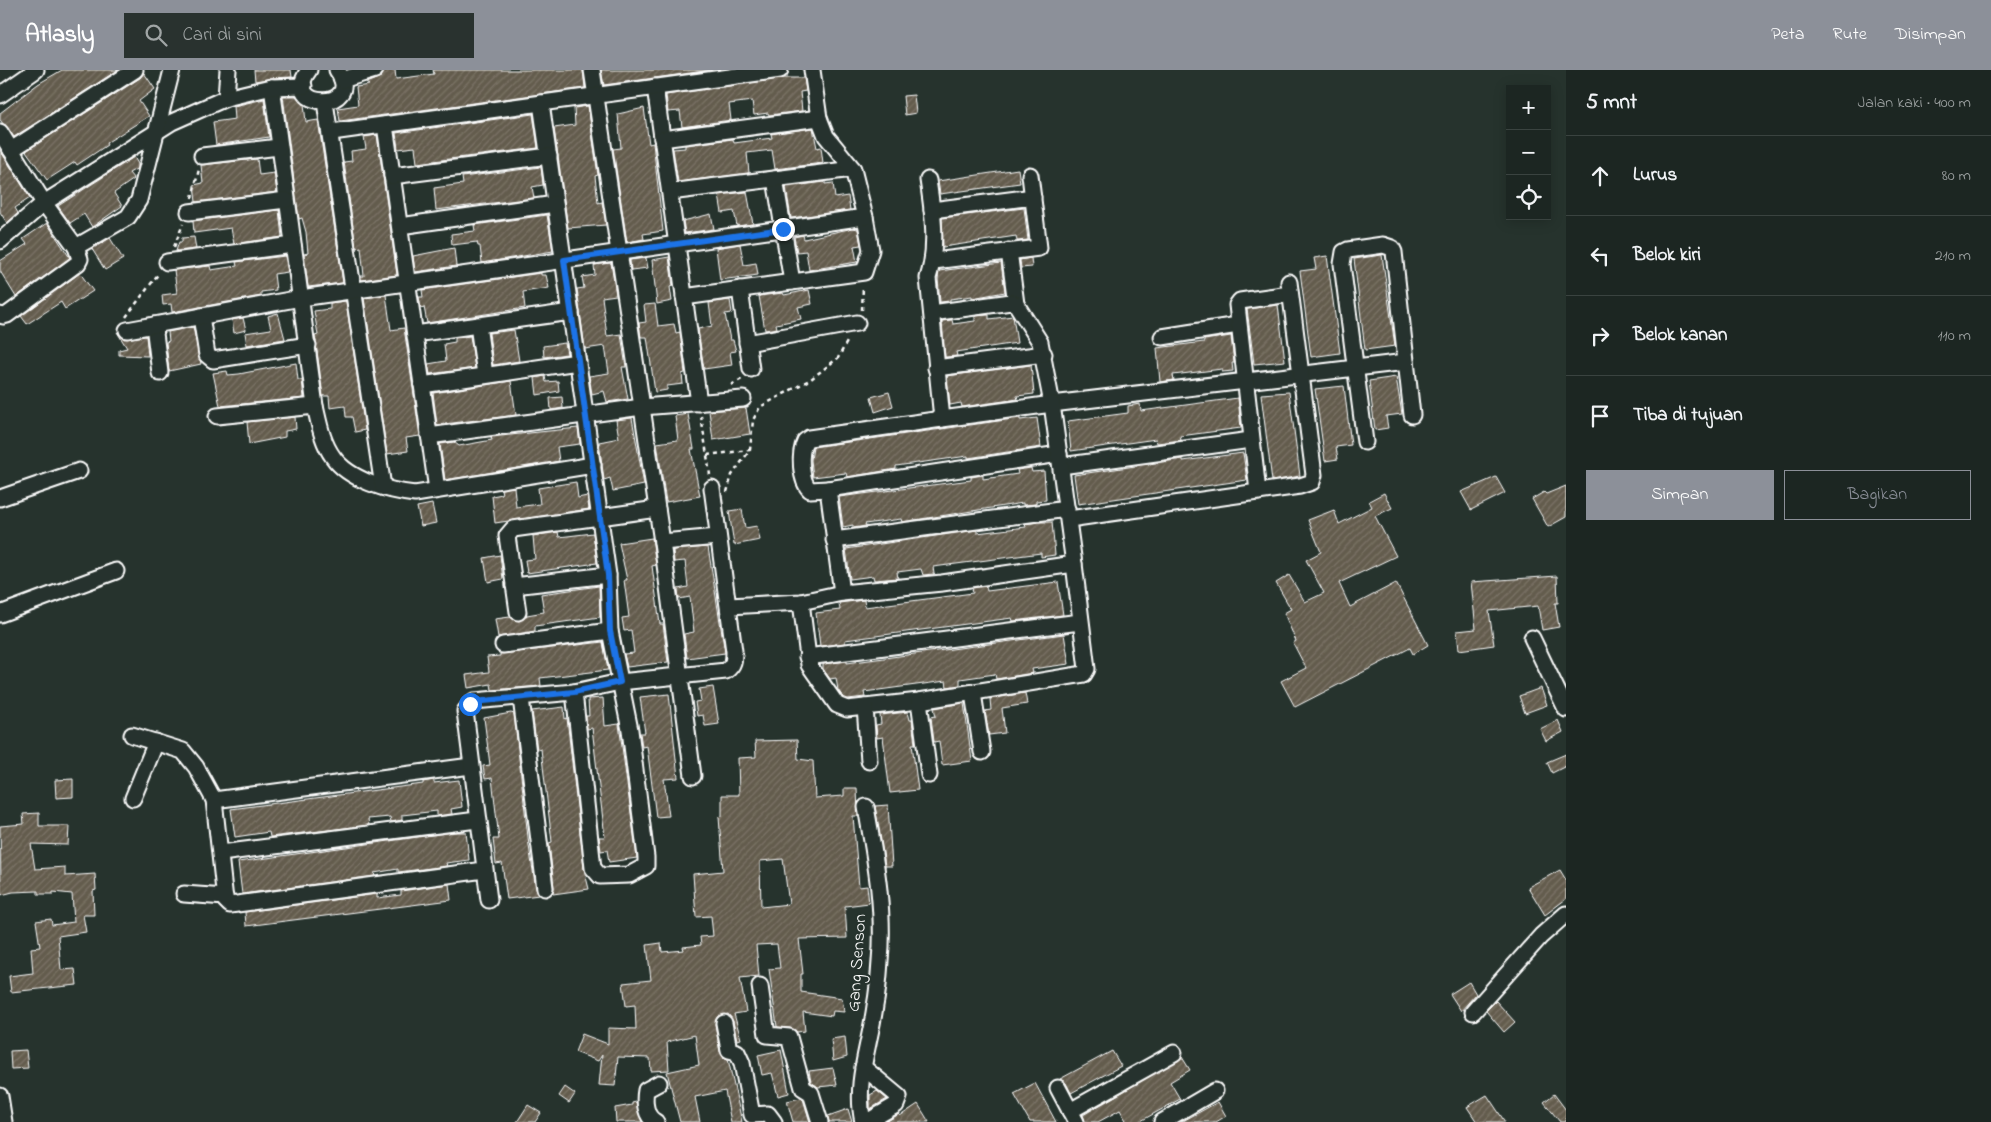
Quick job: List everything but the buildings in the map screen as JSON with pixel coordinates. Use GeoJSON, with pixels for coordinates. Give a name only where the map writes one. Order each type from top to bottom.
{"type":"FeatureCollection","features":[{"type":"Feature","properties":{"kind":"street"},"geometry":{"type":"LineString","coordinates":[[0,95],[36,70]]}},
{"type":"Feature","properties":{"kind":"street"},"geometry":{"type":"LineString","coordinates":[[11,150],[135,70]]}},
{"type":"Feature","properties":{"kind":"street"},"geometry":{"type":"LineString","coordinates":[[76,248],[128,217],[139,200],[172,70]]}},
{"type":"Feature","properties":{"kind":"street"},"geometry":{"type":"LineString","coordinates":[[226,98],[228,70]]}},
{"type":"Feature","properties":{"kind":"street"},"geometry":{"type":"LineString","coordinates":[[309,70],[305,77],[304,86],[311,98],[325,102],[338,95],[340,75],[375,70]]}},
{"type":"Feature","properties":{"kind":"street"},"geometry":{"type":"LineString","coordinates":[[592,70],[662,542],[693,776]]}},
{"type":"Feature","properties":{"kind":"street"},"geometry":{"type":"LineString","coordinates":[[332,132],[780,70]]}},
{"type":"Feature","properties":{"kind":"street"},"geometry":{"type":"LineString","coordinates":[[684,297],[864,272],[871,250],[866,217],[853,169],[826,136],[819,118],[812,70]]}},
{"type":"Feature","properties":{"kind":"street"},"geometry":{"type":"LineString","coordinates":[[2,236],[44,203],[158,129],[172,122],[226,98],[272,87],[304,86]]}},
{"type":"Feature","properties":{"kind":"street"},"geometry":{"type":"LineString","coordinates":[[272,87],[315,406],[320,428],[333,457],[343,468],[383,487],[415,494],[593,465]]}},
{"type":"Feature","properties":{"kind":"street"},"geometry":{"type":"LineString","coordinates":[[656,87],[699,403]]}},
{"type":"Feature","properties":{"kind":"street"},"geometry":{"type":"LineString","coordinates":[[325,102],[332,132],[383,487]]}},
{"type":"Feature","properties":{"kind":"street"},"geometry":{"type":"LineString","coordinates":[[541,103],[608,575],[610,631],[630,730],[646,857],[646,866],[629,875],[600,876],[595,872],[574,692]]}},
{"type":"Feature","properties":{"kind":"street"},"geometry":{"type":"LineString","coordinates":[[662,139],[819,118]]}},
{"type":"Feature","properties":{"kind":"street"},"geometry":{"type":"LineString","coordinates":[[385,125],[437,490]]}},
{"type":"Feature","properties":{"kind":"street"},"geometry":{"type":"LineString","coordinates":[[0,132],[80,257],[78,263],[7,314],[0,315]]}},
{"type":"Feature","properties":{"kind":"street"},"geometry":{"type":"LineString","coordinates":[[202,156],[279,147]]}},
{"type":"Feature","properties":{"kind":"street"},"geometry":{"type":"LineString","coordinates":[[392,176],[549,156]]}},
{"type":"Feature","properties":{"kind":"street"},"geometry":{"type":"LineString","coordinates":[[670,192],[853,169]]}},
{"type":"Feature","properties":{"kind":"street"},"geometry":{"type":"LineString","coordinates":[[934,260],[1039,248],[1030,175]]}},
{"type":"Feature","properties":{"kind":"street"},"geometry":{"type":"LineString","coordinates":[[775,179],[792,282]]}},
{"type":"Feature","properties":{"kind":"street"},"geometry":{"type":"LineString","coordinates":[[928,180],[932,210],[934,260],[928,278],[942,419]]}},
{"type":"Feature","properties":{"kind":"street"},"geometry":{"type":"LineString","coordinates":[[932,210],[1033,197]]}},
{"type":"Feature","properties":{"kind":"street"},"geometry":{"type":"LineString","coordinates":[[188,212],[286,200]]}},
{"type":"Feature","properties":{"kind":"street"},"geometry":{"type":"LineString","coordinates":[[400,226],[555,204]]}},
{"type":"Feature","properties":{"kind":"street"},"geometry":{"type":"LineString","coordinates":[[127,330],[301,298],[866,217]]}},
{"type":"Feature","properties":{"kind":"street"},"geometry":{"type":"LineString","coordinates":[[167,262],[293,245]]}},
{"type":"Feature","properties":{"kind":"street"},"geometry":{"type":"LineString","coordinates":[[1365,442],[1354,368],[1342,256],[1348,250],[1383,245],[1392,248],[1394,252],[1412,415]]}},
{"type":"Feature","properties":{"kind":"street"},"geometry":{"type":"LineString","coordinates":[[800,602],[807,657],[815,677],[837,705],[847,709],[919,701],[1084,674],[1087,668],[1068,514],[1044,354],[1033,329],[1016,304],[1009,252]]}},
{"type":"Feature","properties":{"kind":"street"},"geometry":{"type":"LineString","coordinates":[[834,540],[1258,492],[1308,484],[1314,480],[1290,288],[1240,301],[1237,305],[1244,382],[1258,492]]}},
{"type":"Feature","properties":{"kind":"street"},"geometry":{"type":"LineString","coordinates":[[740,289],[751,369]]}},
{"type":"Feature","properties":{"kind":"street"},"geometry":{"type":"LineString","coordinates":[[932,313],[1011,302],[1016,304]]}},
{"type":"Feature","properties":{"kind":"street"},"geometry":{"type":"LineString","coordinates":[[415,334],[571,312]]}},
{"type":"Feature","properties":{"kind":"street"},"geometry":{"type":"LineString","coordinates":[[200,316],[207,355],[213,360],[308,345]]}},
{"type":"Feature","properties":{"kind":"street"},"geometry":{"type":"LineString","coordinates":[[747,343],[857,323]]}},
{"type":"Feature","properties":{"kind":"street"},"geometry":{"type":"LineString","coordinates":[[154,325],[160,373]]}},
{"type":"Feature","properties":{"kind":"street"},"geometry":{"type":"LineString","coordinates":[[478,325],[485,375]]}},
{"type":"Feature","properties":{"kind":"street"},"geometry":{"type":"LineString","coordinates":[[1162,337],[1238,325]]}},
{"type":"Feature","properties":{"kind":"street"},"geometry":{"type":"LineString","coordinates":[[936,368],[1044,354]]}},
{"type":"Feature","properties":{"kind":"street"},"geometry":{"type":"LineString","coordinates":[[422,385],[578,362]]}},
{"type":"Feature","properties":{"kind":"street"},"geometry":{"type":"LineString","coordinates":[[1251,440],[1060,460],[810,490],[804,481],[802,452],[805,441],[809,438],[1052,404],[1406,362]]}},
{"type":"Feature","properties":{"kind":"street"},"geometry":{"type":"LineString","coordinates":[[429,436],[642,408],[743,399]]}},
{"type":"Feature","properties":{"kind":"street"},"geometry":{"type":"LineString","coordinates":[[216,416],[315,406]]}},
{"type":"Feature","properties":{"kind":"street"},"geometry":{"type":"LineString","coordinates":[[0,498],[80,470]]}},
{"type":"Feature","properties":{"kind":"street"},"geometry":{"type":"LineString","coordinates":[[489,900],[471,766],[467,707],[474,702],[574,692],[620,682],[679,677],[726,671],[731,668],[734,662],[734,650],[712,488]]}},
{"type":"Feature","properties":{"kind":"street"},"geometry":{"type":"LineString","coordinates":[[828,489],[842,593]]}},
{"type":"Feature","properties":{"kind":"street"},"geometry":{"type":"LineString","coordinates":[[518,612],[507,536],[513,529],[657,509]]}},
{"type":"Feature","properties":{"kind":"street"},"geometry":{"type":"LineString","coordinates":[[662,542],[718,537]]}},
{"type":"Feature","properties":{"kind":"street"},"geometry":{"type":"LineString","coordinates":[[729,606],[800,602],[842,593],[942,583],[1074,564]]}},
{"type":"Feature","properties":{"kind":"street"},"geometry":{"type":"LineString","coordinates":[[0,614],[116,571]]}},
{"type":"Feature","properties":{"kind":"street"},"geometry":{"type":"LineString","coordinates":[[514,586],[608,575]]}},
{"type":"Feature","properties":{"kind":"street"},"geometry":{"type":"LineString","coordinates":[[807,657],[1080,622]]}},
{"type":"Feature","properties":{"kind":"street"},"geometry":{"type":"LineString","coordinates":[[503,645],[610,631]]}},
{"type":"Feature","properties":{"kind":"street"},"geometry":{"type":"LineString","coordinates":[[1532,638],[1566,709]]}},
{"type":"Feature","properties":{"kind":"street"},"geometry":{"type":"LineString","coordinates":[[973,693],[982,752]]}},
{"type":"Feature","properties":{"kind":"street"},"geometry":{"type":"LineString","coordinates":[[521,698],[545,888]]}},
{"type":"Feature","properties":{"kind":"street"},"geometry":{"type":"LineString","coordinates":[[919,701],[929,775]]}},
{"type":"Feature","properties":{"kind":"street"},"geometry":{"type":"LineString","coordinates":[[865,707],[869,761]]}},
{"type":"Feature","properties":{"kind":"street"},"geometry":{"type":"LineString","coordinates":[[132,735],[183,751],[196,767],[214,800],[226,903],[234,905],[484,870]]}},
{"type":"Feature","properties":{"kind":"street"},"geometry":{"type":"LineString","coordinates":[[133,798],[156,742]]}},
{"type":"Feature","properties":{"kind":"street"},"geometry":{"type":"LineString","coordinates":[[214,800],[471,766]]}},
{"type":"Feature","properties":{"kind":"street","name":"Gang Senson"},"geometry":{"type":"LineString","coordinates":[[863,1122],[859,1104],[863,1067],[876,1006],[882,930],[879,885],[866,807]]}},
{"type":"Feature","properties":{"kind":"street"},"geometry":{"type":"LineString","coordinates":[[220,853],[478,820]]}},
{"type":"Feature","properties":{"kind":"street"},"geometry":{"type":"LineString","coordinates":[[184,894],[225,896]]}},
{"type":"Feature","properties":{"kind":"street"},"geometry":{"type":"LineString","coordinates":[[1473,1012],[1541,936],[1566,914]]}},
{"type":"Feature","properties":{"kind":"street"},"geometry":{"type":"LineString","coordinates":[[760,986],[767,1035],[789,1038],[803,1088],[811,1093],[820,1122]]}},
{"type":"Feature","properties":{"kind":"street"},"geometry":{"type":"LineString","coordinates":[[724,1023],[729,1050],[737,1052],[742,1062],[752,1116],[768,1114],[774,1122]]}},
{"type":"Feature","properties":{"kind":"street"},"geometry":{"type":"LineString","coordinates":[[1058,1088],[1073,1116],[1174,1053]]}},
{"type":"Feature","properties":{"kind":"street"},"geometry":{"type":"LineString","coordinates":[[863,1067],[899,1097],[896,1105],[867,1122]]}},
{"type":"Feature","properties":{"kind":"street"},"geometry":{"type":"LineString","coordinates":[[656,1122],[649,1115],[644,1100],[646,1090],[659,1083]]}},
{"type":"Feature","properties":{"kind":"street"},"geometry":{"type":"LineString","coordinates":[[1162,1122],[1215,1091]]}},
{"type":"Feature","properties":{"kind":"street"},"geometry":{"type":"LineString","coordinates":[[0,1096],[4,1122]]}},
{"type":"Feature","properties":{"kind":"path"},"geometry":{"type":"LineString","coordinates":[[715,509],[725,500],[732,475],[750,450],[753,420],[760,407],[811,379],[838,358],[862,314],[864,272]]}},
{"type":"Feature","properties":{"kind":"path"},"geometry":{"type":"LineString","coordinates":[[699,403],[712,488]]}},
{"type":"Feature","properties":{"kind":"path"},"geometry":{"type":"LineString","coordinates":[[707,455],[750,450]]}},
{"type":"Feature","properties":{"kind":"route"},"geometry":{"type":"LineString","coordinates":[[470,704],[474,702],[574,692],[620,682],[610,631],[608,575],[564,260],[783,229]]}}]}
